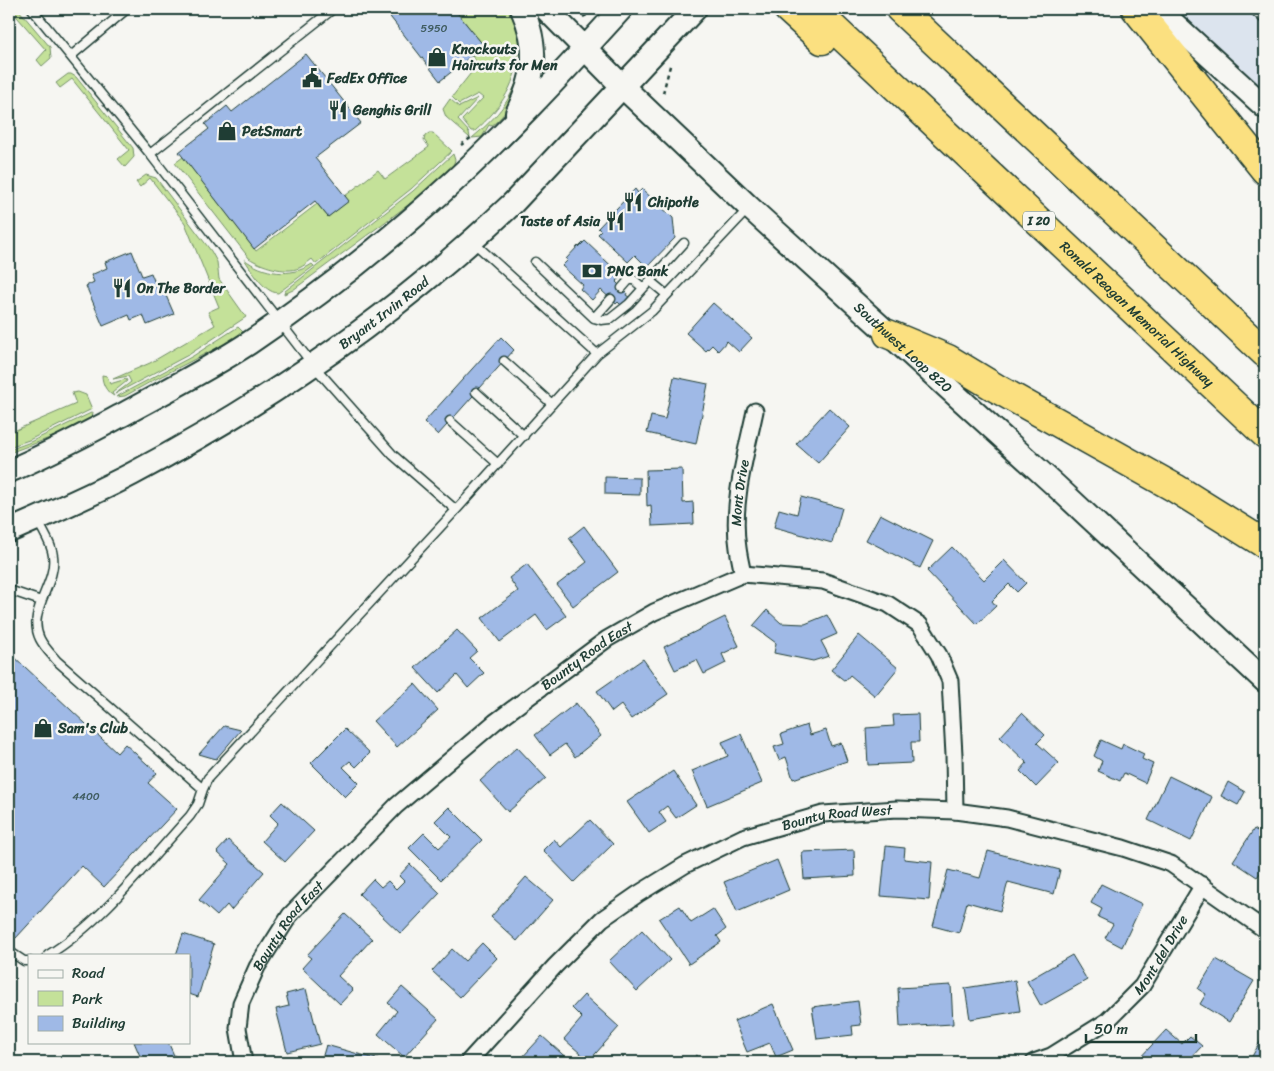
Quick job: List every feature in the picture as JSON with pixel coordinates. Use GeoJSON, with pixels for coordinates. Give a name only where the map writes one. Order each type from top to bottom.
{"type":"FeatureCollection","features":[{"type":"Feature","properties":{"kind":"highway"},"geometry":{"type":"LineString","coordinates":[[788,9],[1098,298],[1128,305]]}},
{"type":"Feature","properties":{"kind":"highway","name":"Ronald Reagan Memorial Highway"},"geometry":{"type":"LineString","coordinates":[[813,9],[1265,434]]}},
{"type":"Feature","properties":{"kind":"highway"},"geometry":{"type":"LineString","coordinates":[[900,9],[1265,353]]}},
{"type":"Feature","properties":{"kind":"highway"},"geometry":{"type":"LineString","coordinates":[[1136,9],[1265,170]]}},
{"type":"Feature","properties":{"kind":"highway"},"geometry":{"type":"LineString","coordinates":[[888,334],[948,359],[1175,488],[1265,544]]}},
{"type":"Feature","properties":{"kind":"main road"},"geometry":{"type":"LineString","coordinates":[[510,128],[529,84],[533,63],[532,36],[522,9]]}},
{"type":"Feature","properties":{"kind":"main road","name":"Southwest Loop 820"},"geometry":{"type":"LineString","coordinates":[[546,9],[623,87],[749,207],[1017,450],[1265,681]]}},
{"type":"Feature","properties":{"kind":"main road"},"geometry":{"type":"LineString","coordinates":[[9,471],[49,454],[179,384],[241,348],[278,322],[389,238],[434,200],[510,128],[621,9]]}},
{"type":"Feature","properties":{"kind":"main road","name":"Bryant Irvin Road"},"geometry":{"type":"LineString","coordinates":[[9,531],[132,474],[230,418],[313,365],[377,320],[491,224],[540,176],[695,9]]}},
{"type":"Feature","properties":{"kind":"main road"},"geometry":{"type":"LineString","coordinates":[[1158,9],[1264,103]]}},
{"type":"Feature","properties":{"kind":"street","name":"Mont Drive"},"geometry":{"type":"LineString","coordinates":[[743,574],[738,547],[736,518],[743,469],[756,411]]}},
{"type":"Feature","properties":{"kind":"street","name":"Bounty Road East"},"geometry":{"type":"LineString","coordinates":[[244,1062],[238,1028],[241,1003],[257,966],[290,915],[396,806],[495,722],[607,639],[654,612],[743,574],[823,581],[888,604],[920,626],[939,655],[950,681],[955,811]]}},
{"type":"Feature","properties":{"kind":"street","name":"Bounty Road West"},"geometry":{"type":"LineString","coordinates":[[468,1062],[555,966],[602,919],[685,865],[743,837],[823,814],[897,809],[955,811],[1007,818],[1123,848],[1171,864],[1265,930]]}},
{"type":"Feature","properties":{"kind":"street","name":"Mont del Drive"},"geometry":{"type":"LineString","coordinates":[[1034,1062],[1051,1056],[1107,1021],[1142,986],[1203,885]]}},
{"type":"Feature","properties":{"kind":"lane"},"geometry":{"type":"LineString","coordinates":[[32,9],[150,154],[313,365],[393,455],[456,510]]}},
{"type":"Feature","properties":{"kind":"lane"},"geometry":{"type":"LineString","coordinates":[[71,56],[126,9]]}},
{"type":"Feature","properties":{"kind":"lane"},"geometry":{"type":"LineString","coordinates":[[150,154],[333,9]]}},
{"type":"Feature","properties":{"kind":"lane"},"geometry":{"type":"LineString","coordinates":[[1253,9],[1265,20]]}},
{"type":"Feature","properties":{"kind":"lane"},"geometry":{"type":"LineString","coordinates":[[49,954],[89,923],[190,816],[198,804],[208,778],[524,436],[597,354],[652,310],[749,207]]}},
{"type":"Feature","properties":{"kind":"lane"},"geometry":{"type":"LineString","coordinates":[[471,241],[597,354]]}},
{"type":"Feature","properties":{"kind":"lane"},"geometry":{"type":"LineString","coordinates":[[535,262],[594,318],[610,319],[629,304],[684,243]]}},
{"type":"Feature","properties":{"kind":"lane"},"geometry":{"type":"LineString","coordinates":[[622,288],[629,280],[634,280],[643,288]]}},
{"type":"Feature","properties":{"kind":"lane"},"geometry":{"type":"LineString","coordinates":[[650,281],[666,296]]}},
{"type":"Feature","properties":{"kind":"lane"},"geometry":{"type":"LineString","coordinates":[[594,318],[611,299]]}},
{"type":"Feature","properties":{"kind":"lane"},"geometry":{"type":"LineString","coordinates":[[504,361],[552,404]]}},
{"type":"Feature","properties":{"kind":"lane"},"geometry":{"type":"LineString","coordinates":[[476,392],[524,436]]}},
{"type":"Feature","properties":{"kind":"lane"},"geometry":{"type":"LineString","coordinates":[[450,421],[498,464]]}},
{"type":"Feature","properties":{"kind":"lane"},"geometry":{"type":"LineString","coordinates":[[37,519],[54,557],[52,576],[41,600],[37,621],[39,638],[57,660],[203,789]]}},
{"type":"Feature","properties":{"kind":"lane"},"geometry":{"type":"LineString","coordinates":[[9,590],[41,600]]}},
{"type":"Feature","properties":{"kind":"lane"},"geometry":{"type":"LineString","coordinates":[[9,951],[24,961],[28,961]]}},
{"type":"Feature","properties":{"kind":"path"},"geometry":{"type":"LineString","coordinates":[[663,94],[672,55]]}},
{"type":"Feature","properties":{"kind":"path"},"geometry":{"type":"LineString","coordinates":[[461,145],[475,134]]}},
{"type":"Feature","properties":{"kind":"shaded area"},"geometry":{"type":"Polygon","coordinates":[[[1158,9],[1265,9],[1265,107],[1158,9]]]}},
{"type":"Feature","properties":{"kind":"green space"},"geometry":{"type":"Polygon","coordinates":[[[10,9],[18,9],[50,47],[51,58],[42,66],[37,60],[46,50],[10,9]]]}},
{"type":"Feature","properties":{"kind":"green space"},"geometry":{"type":"Polygon","coordinates":[[[454,9],[514,9],[523,45],[518,46],[518,59],[512,83],[507,93],[493,113],[475,131],[471,131],[462,120],[483,98],[478,94],[459,104],[452,97],[478,64],[472,56],[484,46],[454,9]]]}},
{"type":"Feature","properties":{"kind":"green space"},"geometry":{"type":"Polygon","coordinates":[[[526,61],[517,88],[504,113],[491,126],[489,125],[482,137],[472,138],[490,122],[504,105],[515,86],[522,63],[526,61]]]}},
{"type":"Feature","properties":{"kind":"green space"},"geometry":{"type":"Polygon","coordinates":[[[68,74],[76,77],[133,148],[134,157],[125,167],[118,159],[129,150],[72,79],[60,88],[56,83],[68,74]]]}},
{"type":"Feature","properties":{"kind":"green space"},"geometry":{"type":"Polygon","coordinates":[[[478,98],[458,120],[469,132],[470,138],[446,117],[443,109],[450,99],[459,107],[478,98]]]}},
{"type":"Feature","properties":{"kind":"green space"},"geometry":{"type":"Polygon","coordinates":[[[433,133],[452,151],[411,189],[316,264],[312,259],[303,266],[293,270],[280,270],[260,264],[249,258],[175,163],[183,157],[256,251],[317,204],[328,217],[348,201],[345,196],[378,170],[385,179],[429,147],[424,140],[425,136],[433,133]]]}},
{"type":"Feature","properties":{"kind":"green space"},"geometry":{"type":"Polygon","coordinates":[[[453,154],[455,160],[453,166],[423,194],[293,290],[284,294],[285,291],[413,191],[453,154]]]}},
{"type":"Feature","properties":{"kind":"green space"},"geometry":{"type":"Polygon","coordinates":[[[146,175],[156,178],[211,251],[217,262],[219,279],[246,317],[190,354],[115,394],[131,382],[128,376],[113,379],[150,363],[215,325],[208,312],[219,307],[185,223],[150,178],[140,187],[136,182],[146,175]]]}},
{"type":"Feature","properties":{"kind":"green space"},"geometry":{"type":"Polygon","coordinates":[[[244,259],[268,271],[286,273],[312,264],[314,266],[278,293],[267,289],[263,285],[244,259]]]}},
{"type":"Feature","properties":{"kind":"green space"},"geometry":{"type":"Polygon","coordinates":[[[238,327],[244,333],[242,335],[125,396],[116,397],[193,356],[238,327]]]}},
{"type":"Feature","properties":{"kind":"green space"},"geometry":{"type":"Polygon","coordinates":[[[102,375],[107,376],[110,384],[126,379],[127,381],[112,393],[114,396],[105,387],[102,375]]]}},
{"type":"Feature","properties":{"kind":"green space"},"geometry":{"type":"Polygon","coordinates":[[[78,392],[86,395],[92,409],[29,440],[9,447],[9,433],[76,404],[72,393],[78,392]]]}},
{"type":"Feature","properties":{"kind":"green space"},"geometry":{"type":"Polygon","coordinates":[[[93,412],[92,419],[85,425],[9,453],[9,450],[93,412]]]}},
{"type":"Feature","properties":{"kind":"building"},"geometry":{"type":"Polygon","coordinates":[[[384,9],[454,9],[484,46],[440,81],[384,9]]]}},
{"type":"Feature","properties":{"kind":"building"},"geometry":{"type":"Polygon","coordinates":[[[306,54],[361,123],[315,158],[349,201],[328,217],[315,201],[254,249],[179,152],[209,129],[205,124],[227,106],[232,112],[306,54]]]}},
{"type":"Feature","properties":{"kind":"building"},"geometry":{"type":"Polygon","coordinates":[[[635,189],[638,193],[642,189],[673,218],[675,238],[647,267],[635,255],[628,262],[598,234],[601,231],[598,228],[635,189]]]}},
{"type":"Feature","properties":{"kind":"building","name":"PNC Bank"},"geometry":{"type":"Polygon","coordinates":[[[585,241],[622,276],[616,282],[629,297],[621,305],[618,302],[616,304],[601,290],[592,300],[580,289],[583,285],[562,266],[568,260],[566,259],[585,241]]]}},
{"type":"Feature","properties":{"kind":"building","name":"On The Border"},"geometry":{"type":"Polygon","coordinates":[[[132,251],[142,276],[151,273],[159,293],[164,291],[174,314],[147,325],[143,315],[131,320],[129,315],[103,326],[86,286],[94,282],[91,275],[107,268],[105,262],[132,251]]]}},
{"type":"Feature","properties":{"kind":"building"},"geometry":{"type":"Polygon","coordinates":[[[713,303],[752,338],[739,352],[727,341],[718,351],[712,345],[706,351],[686,333],[713,303]]]}},
{"type":"Feature","properties":{"kind":"building"},"geometry":{"type":"Polygon","coordinates":[[[501,337],[514,350],[438,435],[424,422],[501,337]]]}},
{"type":"Feature","properties":{"kind":"building"},"geometry":{"type":"Polygon","coordinates":[[[674,377],[708,384],[696,444],[647,433],[651,416],[665,419],[674,377]]]}},
{"type":"Feature","properties":{"kind":"building"},"geometry":{"type":"Polygon","coordinates":[[[829,408],[850,427],[818,463],[796,444],[829,408]]]}},
{"type":"Feature","properties":{"kind":"building"},"geometry":{"type":"Polygon","coordinates":[[[682,469],[683,503],[693,502],[694,524],[652,526],[651,505],[647,506],[646,470],[682,469]]]}},
{"type":"Feature","properties":{"kind":"building"},"geometry":{"type":"Polygon","coordinates":[[[605,477],[640,478],[640,495],[605,494],[605,477]]]}},
{"type":"Feature","properties":{"kind":"building"},"geometry":{"type":"Polygon","coordinates":[[[801,497],[842,508],[832,543],[774,527],[779,509],[797,514],[801,497]]]}},
{"type":"Feature","properties":{"kind":"building"},"geometry":{"type":"Polygon","coordinates":[[[880,514],[933,541],[920,568],[866,540],[880,514]]]}},
{"type":"Feature","properties":{"kind":"building"},"geometry":{"type":"Polygon","coordinates":[[[584,526],[618,572],[573,606],[557,585],[587,562],[569,538],[584,526]]]}},
{"type":"Feature","properties":{"kind":"building"},"geometry":{"type":"Polygon","coordinates":[[[952,547],[984,580],[1004,560],[1026,583],[1017,592],[1009,584],[992,601],[996,606],[977,624],[927,571],[952,547]]]}},
{"type":"Feature","properties":{"kind":"building"},"geometry":{"type":"Polygon","coordinates":[[[527,564],[566,616],[547,630],[536,615],[500,642],[482,618],[518,591],[509,578],[527,564]]]}},
{"type":"Feature","properties":{"kind":"building"},"geometry":{"type":"Polygon","coordinates":[[[767,610],[781,623],[805,624],[827,615],[837,634],[821,641],[829,656],[813,661],[774,653],[776,643],[753,626],[767,610]]]}},
{"type":"Feature","properties":{"kind":"building"},"geometry":{"type":"Polygon","coordinates":[[[725,617],[739,646],[722,654],[726,663],[704,674],[697,660],[675,670],[664,647],[725,617]]]}},
{"type":"Feature","properties":{"kind":"building"},"geometry":{"type":"Polygon","coordinates":[[[457,630],[477,651],[469,658],[484,673],[468,688],[457,675],[438,693],[415,668],[457,630]]]}},
{"type":"Feature","properties":{"kind":"building"},"geometry":{"type":"Polygon","coordinates":[[[859,635],[898,668],[875,696],[850,675],[845,681],[831,670],[859,635]]]}},
{"type":"Feature","properties":{"kind":"building"},"geometry":{"type":"Polygon","coordinates":[[[9,652],[117,753],[125,744],[157,773],[148,783],[177,809],[104,887],[82,866],[16,938],[9,932],[9,652]]]}},
{"type":"Feature","properties":{"kind":"building"},"geometry":{"type":"Polygon","coordinates":[[[643,659],[668,694],[631,719],[621,705],[612,712],[597,691],[643,659]]]}},
{"type":"Feature","properties":{"kind":"building"},"geometry":{"type":"Polygon","coordinates":[[[415,684],[438,710],[397,747],[373,721],[415,684]]]}},
{"type":"Feature","properties":{"kind":"building"},"geometry":{"type":"Polygon","coordinates":[[[576,703],[601,736],[575,757],[565,744],[550,755],[535,735],[576,703]]]}},
{"type":"Feature","properties":{"kind":"building"},"geometry":{"type":"Polygon","coordinates":[[[1022,713],[1045,735],[1037,743],[1059,763],[1036,787],[1020,771],[1027,763],[1000,737],[1022,713]]]}},
{"type":"Feature","properties":{"kind":"building"},"geometry":{"type":"Polygon","coordinates":[[[918,714],[919,742],[911,742],[912,763],[868,765],[866,728],[894,726],[893,715],[918,714]]]}},
{"type":"Feature","properties":{"kind":"building"},"geometry":{"type":"Polygon","coordinates":[[[807,725],[810,735],[826,730],[831,746],[841,743],[847,761],[793,779],[786,757],[779,760],[774,747],[784,744],[781,734],[807,725]]]}},
{"type":"Feature","properties":{"kind":"building"},"geometry":{"type":"Polygon","coordinates":[[[224,726],[241,730],[216,759],[199,754],[224,726]]]}},
{"type":"Feature","properties":{"kind":"building"},"geometry":{"type":"Polygon","coordinates":[[[345,729],[370,753],[356,767],[350,761],[343,767],[359,783],[345,797],[311,763],[345,729]]]}},
{"type":"Feature","properties":{"kind":"building"},"geometry":{"type":"Polygon","coordinates":[[[741,734],[762,783],[707,806],[692,771],[728,756],[722,742],[741,734]]]}},
{"type":"Feature","properties":{"kind":"building"},"geometry":{"type":"Polygon","coordinates":[[[1101,740],[1121,749],[1123,744],[1144,754],[1142,759],[1153,764],[1145,783],[1124,773],[1120,781],[1098,771],[1102,761],[1094,756],[1101,740]]]}},
{"type":"Feature","properties":{"kind":"building"},"geometry":{"type":"Polygon","coordinates":[[[517,747],[546,778],[508,812],[480,781],[517,747]]]}},
{"type":"Feature","properties":{"kind":"building"},"geometry":{"type":"Polygon","coordinates":[[[673,771],[696,805],[676,818],[667,806],[659,812],[666,822],[649,833],[627,802],[673,771]]]}},
{"type":"Feature","properties":{"kind":"building"},"geometry":{"type":"Polygon","coordinates":[[[1169,776],[1212,797],[1191,841],[1148,820],[1169,776]]]}},
{"type":"Feature","properties":{"kind":"building"},"geometry":{"type":"Polygon","coordinates":[[[1228,782],[1245,792],[1238,805],[1221,796],[1228,782]]]}},
{"type":"Feature","properties":{"kind":"building"},"geometry":{"type":"Polygon","coordinates":[[[282,802],[314,831],[285,862],[262,841],[278,823],[270,815],[282,802]]]}},
{"type":"Feature","properties":{"kind":"building"},"geometry":{"type":"Polygon","coordinates":[[[449,807],[482,840],[441,880],[409,848],[424,833],[439,848],[451,837],[435,821],[449,807]]]}},
{"type":"Feature","properties":{"kind":"building"},"geometry":{"type":"Polygon","coordinates":[[[590,820],[613,844],[574,882],[543,850],[554,839],[561,847],[590,820]]]}},
{"type":"Feature","properties":{"kind":"building"},"geometry":{"type":"Polygon","coordinates":[[[1254,829],[1265,836],[1265,867],[1257,877],[1233,861],[1254,829]]]}},
{"type":"Feature","properties":{"kind":"building"},"geometry":{"type":"Polygon","coordinates":[[[228,840],[264,872],[231,910],[227,905],[217,916],[199,900],[230,864],[217,852],[228,840]]]}},
{"type":"Feature","properties":{"kind":"building"},"geometry":{"type":"Polygon","coordinates":[[[886,846],[905,848],[904,859],[932,862],[929,900],[881,896],[886,846]]]}},
{"type":"Feature","properties":{"kind":"building"},"geometry":{"type":"Polygon","coordinates":[[[854,850],[855,876],[804,879],[802,852],[854,850]]]}},
{"type":"Feature","properties":{"kind":"building"},"geometry":{"type":"Polygon","coordinates":[[[988,851],[1060,870],[1054,894],[1008,882],[1000,911],[967,902],[959,933],[933,926],[948,870],[980,878],[988,851]]]}},
{"type":"Feature","properties":{"kind":"building"},"geometry":{"type":"Polygon","coordinates":[[[777,860],[789,890],[737,912],[724,882],[777,860]]]}},
{"type":"Feature","properties":{"kind":"building"},"geometry":{"type":"Polygon","coordinates":[[[410,864],[440,893],[401,934],[359,894],[373,879],[381,887],[388,881],[396,889],[404,881],[399,876],[410,864]]]}},
{"type":"Feature","properties":{"kind":"building"},"geometry":{"type":"Polygon","coordinates":[[[526,877],[553,900],[517,941],[491,917],[526,877]]]}},
{"type":"Feature","properties":{"kind":"building"},"geometry":{"type":"Polygon","coordinates":[[[1101,884],[1142,904],[1122,947],[1105,938],[1113,924],[1098,917],[1102,909],[1091,903],[1101,884]]]}},
{"type":"Feature","properties":{"kind":"building"},"geometry":{"type":"Polygon","coordinates":[[[680,906],[691,923],[713,909],[726,929],[717,936],[721,942],[689,964],[659,919],[680,906]]]}},
{"type":"Feature","properties":{"kind":"building"},"geometry":{"type":"Polygon","coordinates":[[[345,914],[372,939],[338,976],[353,990],[340,1004],[302,968],[311,958],[307,955],[345,914]]]}},
{"type":"Feature","properties":{"kind":"building"},"geometry":{"type":"Polygon","coordinates":[[[642,930],[670,960],[637,991],[609,961],[642,930]]]}},
{"type":"Feature","properties":{"kind":"building"},"geometry":{"type":"Polygon","coordinates":[[[183,934],[214,944],[198,997],[190,994],[190,954],[176,954],[183,934]]]}},
{"type":"Feature","properties":{"kind":"building"},"geometry":{"type":"Polygon","coordinates":[[[482,943],[497,958],[460,997],[432,971],[452,949],[465,961],[482,943]]]}},
{"type":"Feature","properties":{"kind":"building"},"geometry":{"type":"Polygon","coordinates":[[[1072,955],[1087,980],[1041,1006],[1027,981],[1072,955]]]}},
{"type":"Feature","properties":{"kind":"building"},"geometry":{"type":"Polygon","coordinates":[[[1216,959],[1254,981],[1229,1022],[1200,1004],[1206,994],[1198,989],[1216,959]]]}},
{"type":"Feature","properties":{"kind":"building"},"geometry":{"type":"Polygon","coordinates":[[[1015,980],[1020,1011],[970,1019],[965,988],[1015,980]]]}},
{"type":"Feature","properties":{"kind":"building"},"geometry":{"type":"Polygon","coordinates":[[[951,985],[953,1024],[900,1027],[898,988],[951,985]]]}},
{"type":"Feature","properties":{"kind":"building"},"geometry":{"type":"Polygon","coordinates":[[[402,987],[438,1019],[404,1057],[378,1034],[397,1011],[388,1003],[402,987]]]}},
{"type":"Feature","properties":{"kind":"building"},"geometry":{"type":"Polygon","coordinates":[[[306,989],[320,1044],[287,1052],[276,1009],[289,1006],[286,994],[306,989]]]}},
{"type":"Feature","properties":{"kind":"building"},"geometry":{"type":"Polygon","coordinates":[[[584,995],[619,1027],[589,1061],[564,1039],[582,1018],[572,1008],[584,995]]]}},
{"type":"Feature","properties":{"kind":"building"},"geometry":{"type":"Polygon","coordinates":[[[858,1001],[861,1025],[852,1026],[853,1035],[817,1039],[812,1007],[858,1001]]]}},
{"type":"Feature","properties":{"kind":"building"},"geometry":{"type":"Polygon","coordinates":[[[773,1004],[793,1050],[776,1057],[770,1043],[747,1052],[734,1021],[773,1004]]]}},
{"type":"Feature","properties":{"kind":"building"},"geometry":{"type":"Polygon","coordinates":[[[1166,1030],[1182,1044],[1190,1036],[1202,1046],[1187,1062],[1136,1062],[1166,1030]]]}},
{"type":"Feature","properties":{"kind":"building"},"geometry":{"type":"Polygon","coordinates":[[[1265,1033],[1265,1062],[1249,1062],[1265,1033]]]}},
{"type":"Feature","properties":{"kind":"building"},"geometry":{"type":"Polygon","coordinates":[[[542,1036],[571,1062],[518,1062],[542,1036]]]}},
{"type":"Feature","properties":{"kind":"building"},"geometry":{"type":"Polygon","coordinates":[[[135,1044],[169,1044],[177,1062],[132,1062],[130,1060],[140,1056],[135,1044]]]}},
{"type":"Feature","properties":{"kind":"building"},"geometry":{"type":"Polygon","coordinates":[[[326,1045],[387,1062],[321,1062],[326,1045]]]}},
{"type":"Feature","properties":{"kind":"building"},"geometry":{"type":"Polygon","coordinates":[[[697,1055],[703,1062],[687,1062],[697,1055]]]}},
{"type":"Feature","properties":{"kind":"place","name":"Knockouts Haircuts for Men"},"geometry":{"type":"Point","coordinates":[437,57]}},
{"type":"Feature","properties":{"kind":"place","name":"FedEx Office"},"geometry":{"type":"Point","coordinates":[312,78]}},
{"type":"Feature","properties":{"kind":"place","name":"Genghis Grill"},"geometry":{"type":"Point","coordinates":[338,110]}},
{"type":"Feature","properties":{"kind":"place","name":"PetSmart"},"geometry":{"type":"Point","coordinates":[227,131]}},
{"type":"Feature","properties":{"kind":"place","name":"Chipotle"},"geometry":{"type":"Point","coordinates":[633,202]}},
{"type":"Feature","properties":{"kind":"place","name":"Taste of Asia"},"geometry":{"type":"Point","coordinates":[615,221]}},
{"type":"Feature","properties":{"kind":"place","name":"PNC Bank"},"geometry":{"type":"Point","coordinates":[592,271]}},
{"type":"Feature","properties":{"kind":"place","name":"On The Border"},"geometry":{"type":"Point","coordinates":[122,288]}},
{"type":"Feature","properties":{"kind":"place","name":"Sam's Club"},"geometry":{"type":"Point","coordinates":[43,728]}}]}
